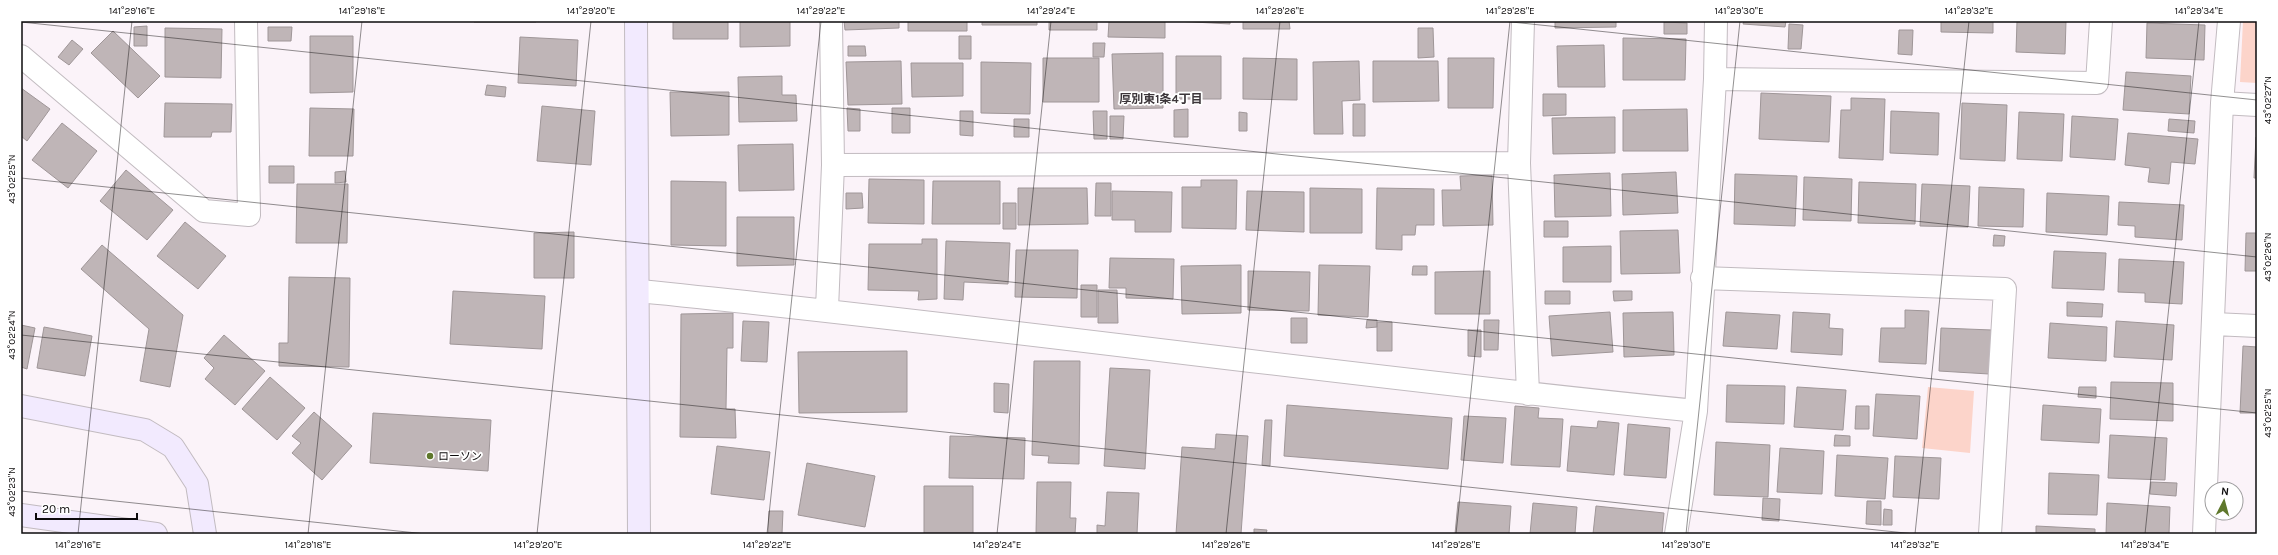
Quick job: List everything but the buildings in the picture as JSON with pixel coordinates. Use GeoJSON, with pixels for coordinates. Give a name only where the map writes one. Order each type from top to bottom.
{"type":"FeatureCollection","features":[{"type":"Feature","properties":{"kind":"street"},"geometry":{"type":"LineString","coordinates":[[21,56],[204,211],[249,215],[246,21]]}},
{"type":"Feature","properties":{"kind":"street"},"geometry":{"type":"LineString","coordinates":[[636,21],[639,291],[639,534]]}},
{"type":"Feature","properties":{"kind":"street"},"geometry":{"type":"LineString","coordinates":[[827,309],[833,165],[831,21]]}},
{"type":"Feature","properties":{"kind":"street"},"geometry":{"type":"LineString","coordinates":[[1523,21],[1519,163],[1528,394]]}},
{"type":"Feature","properties":{"kind":"street"},"geometry":{"type":"LineString","coordinates":[[1676,534],[1696,411],[1702,278],[1715,78],[1716,21]]}},
{"type":"Feature","properties":{"kind":"street"},"geometry":{"type":"LineString","coordinates":[[1715,78],[2097,83],[2101,21]]}},
{"type":"Feature","properties":{"kind":"street"},"geometry":{"type":"LineString","coordinates":[[2204,534],[2214,324],[2222,103],[2229,21]]}},
{"type":"Feature","properties":{"kind":"street"},"geometry":{"type":"LineString","coordinates":[[2222,103],[2257,105]]}},
{"type":"Feature","properties":{"kind":"street"},"geometry":{"type":"LineString","coordinates":[[833,165],[1519,163]]}},
{"type":"Feature","properties":{"kind":"street"},"geometry":{"type":"LineString","coordinates":[[1702,278],[2005,289],[1990,534]]}},
{"type":"Feature","properties":{"kind":"street"},"geometry":{"type":"LineString","coordinates":[[639,291],[827,309],[1528,394],[1696,411]]}},
{"type":"Feature","properties":{"kind":"street"},"geometry":{"type":"LineString","coordinates":[[2214,324],[2257,326]]}},
{"type":"Feature","properties":{"kind":"street"},"geometry":{"type":"LineString","coordinates":[[21,406],[146,430],[173,447],[197,484],[205,534]]}},
{"type":"Feature","properties":{"kind":"street"},"geometry":{"type":"LineString","coordinates":[[21,515],[156,534]]}},
{"type":"Feature","properties":{"kind":"shaded area"},"geometry":{"type":"Polygon","coordinates":[[[2243,21],[2257,21],[2257,83],[2240,82],[2243,21]]]}},
{"type":"Feature","properties":{"kind":"shaded area"},"geometry":{"type":"Polygon","coordinates":[[[1928,387],[1974,391],[1970,453],[1922,448],[1928,387]]]}},
{"type":"Feature","properties":{"kind":"place","name":"ローソン"},"geometry":{"type":"Point","coordinates":[430,456]}},
{"type":"Feature","properties":{"kind":"district","name":"厚別東1条4丁目"},"geometry":{"type":"Point","coordinates":[1161,99]}}]}
